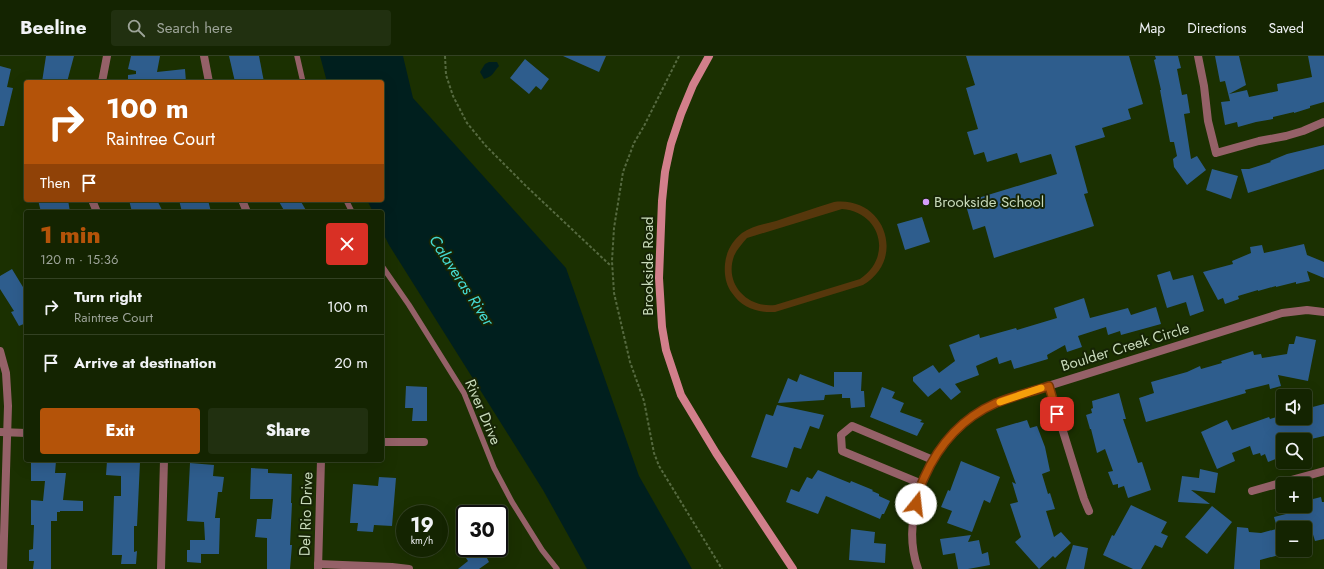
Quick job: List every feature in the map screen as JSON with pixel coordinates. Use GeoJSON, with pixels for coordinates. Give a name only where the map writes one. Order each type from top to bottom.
{"type":"FeatureCollection","features":[{"type":"Feature","properties":{"kind":"street"},"geometry":{"type":"LineString","coordinates":[[102,80],[107,56]]}},
{"type":"Feature","properties":{"kind":"street"},"geometry":{"type":"LineString","coordinates":[[204,56],[209,80]]}},
{"type":"Feature","properties":{"kind":"street","name":"Brookside Road"},"geometry":{"type":"LineString","coordinates":[[709,56],[693,85],[681,114],[671,144],[666,172],[662,201],[659,278],[662,327],[666,350],[681,395],[716,453],[793,569]]}},
{"type":"Feature","properties":{"kind":"street"},"geometry":{"type":"LineString","coordinates":[[1198,56],[1208,121],[1216,154],[1259,141],[1303,131],[1324,122]]}},
{"type":"Feature","properties":{"kind":"street","name":"Boulder Creek Circle"},"geometry":{"type":"LineString","coordinates":[[918,569],[913,544],[913,516],[922,484],[933,460],[943,444],[972,416],[996,403],[1282,313],[1307,310],[1324,312]]}},
{"type":"Feature","properties":{"kind":"street"},"geometry":{"type":"LineString","coordinates":[[0,351],[6,373],[8,406],[4,432],[3,569]]}},
{"type":"Feature","properties":{"kind":"street"},"geometry":{"type":"LineString","coordinates":[[1049,386],[1089,511]]}},
{"type":"Feature","properties":{"kind":"street"},"geometry":{"type":"LineString","coordinates":[[922,484],[842,451],[841,435],[852,426],[933,460]]}},
{"type":"Feature","properties":{"kind":"street"},"geometry":{"type":"LineString","coordinates":[[4,432],[24,433]]}},
{"type":"Feature","properties":{"kind":"street"},"geometry":{"type":"LineString","coordinates":[[384,442],[424,442]]}},
{"type":"Feature","properties":{"kind":"street"},"geometry":{"type":"LineString","coordinates":[[161,569],[164,462]]}},
{"type":"Feature","properties":{"kind":"street","name":"Del Rio Drive"},"geometry":{"type":"LineString","coordinates":[[318,566],[322,462]]}},
{"type":"Feature","properties":{"kind":"street"},"geometry":{"type":"LineString","coordinates":[[1252,492],[1324,471]]}},
{"type":"Feature","properties":{"kind":"street"},"geometry":{"type":"LineString","coordinates":[[318,566],[392,567],[409,569]]}},
{"type":"Feature","properties":{"kind":"lane"},"geometry":{"type":"LineString","coordinates":[[297,56],[303,80]]}},
{"type":"Feature","properties":{"kind":"lane","name":"River Drive"},"geometry":{"type":"LineString","coordinates":[[384,269],[409,305],[464,393],[501,482],[542,550],[557,569]]}},
{"type":"Feature","properties":{"kind":"path"},"geometry":{"type":"LineString","coordinates":[[445,56],[448,82],[453,96],[467,123],[491,151],[526,186],[612,266]]}},
{"type":"Feature","properties":{"kind":"path"},"geometry":{"type":"LineString","coordinates":[[679,56],[634,143],[623,172],[614,228],[612,266],[614,293],[630,362],[644,401],[654,453],[659,466],[722,569]]}},
{"type":"Feature","properties":{"kind":"shaded area"},"geometry":{"type":"Polygon","coordinates":[[[834,202],[852,203],[866,209],[877,219],[884,232],[887,246],[884,260],[876,274],[863,285],[775,312],[763,312],[751,308],[736,298],[728,287],[725,264],[730,247],[742,233],[754,227],[834,202]],[[842,209],[747,238],[734,256],[732,276],[735,285],[740,292],[755,303],[775,305],[860,279],[870,270],[877,259],[879,248],[878,237],[874,227],[866,218],[855,212],[842,209]]]}},
{"type":"Feature","properties":{"kind":"water","name":"Calaveras River"},"geometry":{"type":"Polygon","coordinates":[[[320,56],[403,56],[413,98],[566,268],[639,476],[692,569],[587,569],[543,490],[389,245],[384,235],[384,210],[372,210],[368,202],[384,202],[384,80],[326,80],[320,56]]]}},
{"type":"Feature","properties":{"kind":"water"},"geometry":{"type":"Polygon","coordinates":[[[489,62],[497,62],[499,66],[492,75],[484,79],[480,72],[485,64],[489,62]]]}},
{"type":"Feature","properties":{"kind":"building"},"geometry":{"type":"Polygon","coordinates":[[[46,56],[74,56],[68,80],[42,80],[46,56]]]}},
{"type":"Feature","properties":{"kind":"building"},"geometry":{"type":"Polygon","coordinates":[[[131,56],[160,56],[157,72],[185,69],[186,80],[128,80],[128,75],[136,74],[136,71],[128,69],[131,56]]]}},
{"type":"Feature","properties":{"kind":"building"},"geometry":{"type":"Polygon","coordinates":[[[229,56],[259,56],[264,80],[235,80],[229,56]]]}},
{"type":"Feature","properties":{"kind":"building"},"geometry":{"type":"Polygon","coordinates":[[[563,56],[606,56],[599,72],[563,56]]]}},
{"type":"Feature","properties":{"kind":"building"},"geometry":{"type":"Polygon","coordinates":[[[966,56],[1129,56],[1143,104],[1128,109],[1131,119],[1102,128],[1105,137],[1075,146],[1088,193],[1084,194],[1094,226],[994,258],[985,226],[973,230],[965,202],[1057,174],[1051,154],[1020,163],[1017,153],[987,162],[984,152],[974,155],[967,132],[978,129],[966,88],[975,85],[966,56]]]}},
{"type":"Feature","properties":{"kind":"building"},"geometry":{"type":"Polygon","coordinates":[[[1155,56],[1178,56],[1181,68],[1177,69],[1182,95],[1187,94],[1190,113],[1184,114],[1191,159],[1197,156],[1206,170],[1187,185],[1174,167],[1173,159],[1177,156],[1174,142],[1170,142],[1154,60],[1156,59],[1155,56]]]}},
{"type":"Feature","properties":{"kind":"building"},"geometry":{"type":"Polygon","coordinates":[[[1215,56],[1239,56],[1246,85],[1229,94],[1247,90],[1249,97],[1278,91],[1277,84],[1312,77],[1308,56],[1324,56],[1324,102],[1294,113],[1273,117],[1273,119],[1238,127],[1237,122],[1225,125],[1221,102],[1230,101],[1225,81],[1220,82],[1215,56]]]}},
{"type":"Feature","properties":{"kind":"building"},"geometry":{"type":"Polygon","coordinates":[[[525,59],[549,79],[541,90],[536,86],[529,94],[510,78],[525,59]]]}},
{"type":"Feature","properties":{"kind":"building"},"geometry":{"type":"Polygon","coordinates":[[[0,66],[11,69],[7,87],[13,88],[4,126],[0,126],[0,66]]]}},
{"type":"Feature","properties":{"kind":"building"},"geometry":{"type":"Polygon","coordinates":[[[1324,145],[1324,169],[1248,193],[1241,169],[1249,169],[1271,162],[1270,161],[1287,154],[1324,145]]]}},
{"type":"Feature","properties":{"kind":"building"},"geometry":{"type":"Polygon","coordinates":[[[1212,169],[1238,176],[1231,199],[1206,190],[1212,169]]]}},
{"type":"Feature","properties":{"kind":"building"},"geometry":{"type":"Polygon","coordinates":[[[38,202],[68,202],[70,210],[40,210],[38,202]]]}},
{"type":"Feature","properties":{"kind":"building"},"geometry":{"type":"Polygon","coordinates":[[[130,202],[158,202],[162,210],[132,210],[130,202]]]}},
{"type":"Feature","properties":{"kind":"building"},"geometry":{"type":"Polygon","coordinates":[[[180,202],[208,202],[210,210],[182,210],[180,202]]]}},
{"type":"Feature","properties":{"kind":"building"},"geometry":{"type":"Polygon","coordinates":[[[279,202],[301,202],[306,210],[284,210],[279,202]]]}},
{"type":"Feature","properties":{"kind":"building"},"geometry":{"type":"Polygon","coordinates":[[[922,217],[930,242],[905,250],[897,224],[922,217]]]}},
{"type":"Feature","properties":{"kind":"building"},"geometry":{"type":"Polygon","coordinates":[[[1304,244],[1307,255],[1324,262],[1324,278],[1307,271],[1310,281],[1296,284],[1296,282],[1258,290],[1238,296],[1239,299],[1225,304],[1223,298],[1218,300],[1203,272],[1233,264],[1232,261],[1251,253],[1250,247],[1262,245],[1264,253],[1304,244]]]}},
{"type":"Feature","properties":{"kind":"building"},"geometry":{"type":"Polygon","coordinates":[[[12,269],[24,289],[24,324],[19,326],[11,312],[14,311],[0,289],[0,276],[12,269]]]}},
{"type":"Feature","properties":{"kind":"building"},"geometry":{"type":"Polygon","coordinates":[[[1170,271],[1173,280],[1193,275],[1204,311],[1190,316],[1186,302],[1167,308],[1157,275],[1170,271]]]}},
{"type":"Feature","properties":{"kind":"building"},"geometry":{"type":"Polygon","coordinates":[[[1084,298],[1090,318],[1128,308],[1131,315],[1156,307],[1161,324],[1121,335],[1120,331],[1108,335],[1106,327],[1078,336],[1082,347],[1067,352],[1065,345],[1047,355],[1048,359],[1014,369],[1011,360],[999,364],[997,357],[976,366],[979,375],[955,384],[961,392],[951,400],[940,388],[928,397],[913,381],[913,377],[933,365],[939,373],[955,361],[949,345],[979,334],[980,338],[1016,328],[1017,330],[1057,318],[1054,308],[1084,298]]]}},
{"type":"Feature","properties":{"kind":"building"},"geometry":{"type":"Polygon","coordinates":[[[1296,336],[1316,340],[1308,381],[1278,375],[1281,386],[1270,389],[1269,384],[1245,390],[1246,393],[1146,422],[1139,398],[1154,393],[1151,382],[1187,372],[1200,366],[1201,369],[1222,363],[1221,361],[1253,351],[1254,355],[1261,354],[1262,358],[1287,354],[1289,344],[1294,344],[1296,336]]]}},
{"type":"Feature","properties":{"kind":"building"},"geometry":{"type":"Polygon","coordinates":[[[834,372],[862,372],[861,391],[864,391],[865,407],[851,408],[850,398],[842,398],[842,394],[825,395],[824,400],[778,403],[788,378],[797,382],[800,374],[834,387],[834,372]]]}},
{"type":"Feature","properties":{"kind":"building"},"geometry":{"type":"Polygon","coordinates":[[[406,386],[427,387],[427,421],[412,421],[413,408],[405,408],[406,386]]]}},
{"type":"Feature","properties":{"kind":"building"},"geometry":{"type":"Polygon","coordinates":[[[882,387],[895,392],[892,398],[904,403],[900,412],[922,420],[920,422],[924,423],[917,436],[870,417],[882,387]]]}},
{"type":"Feature","properties":{"kind":"building"},"geometry":{"type":"Polygon","coordinates":[[[1119,393],[1126,419],[1123,419],[1138,463],[1142,462],[1151,490],[1128,498],[1124,486],[1118,488],[1118,484],[1113,485],[1108,472],[1113,471],[1105,449],[1097,453],[1086,415],[1092,413],[1092,401],[1119,393]]]}},
{"type":"Feature","properties":{"kind":"building"},"geometry":{"type":"Polygon","coordinates":[[[1324,404],[1324,436],[1312,439],[1312,433],[1276,433],[1276,459],[1268,462],[1265,454],[1261,456],[1260,453],[1253,455],[1250,446],[1232,453],[1235,461],[1217,469],[1201,432],[1227,420],[1232,430],[1269,417],[1270,419],[1276,417],[1276,425],[1312,425],[1312,407],[1324,404]]]}},
{"type":"Feature","properties":{"kind":"building"},"geometry":{"type":"Polygon","coordinates":[[[777,405],[824,415],[819,429],[810,426],[801,449],[794,447],[787,468],[751,457],[766,414],[773,416],[777,405]]]}},
{"type":"Feature","properties":{"kind":"building"},"geometry":{"type":"Polygon","coordinates":[[[1027,420],[1030,428],[1037,426],[1045,447],[1050,471],[1042,474],[1048,494],[1050,493],[1055,509],[1046,511],[1054,537],[1061,532],[1071,543],[1055,558],[1053,556],[1039,569],[1015,542],[1021,537],[1010,504],[1018,502],[1012,482],[1016,484],[996,429],[1027,420]]]}},
{"type":"Feature","properties":{"kind":"building"},"geometry":{"type":"Polygon","coordinates":[[[961,461],[1000,477],[990,503],[984,500],[972,532],[947,523],[952,511],[941,507],[948,490],[950,491],[961,461]]]}},
{"type":"Feature","properties":{"kind":"building"},"geometry":{"type":"Polygon","coordinates":[[[56,462],[55,473],[66,473],[63,500],[83,501],[83,511],[60,511],[57,512],[57,521],[51,521],[51,569],[33,569],[34,561],[29,561],[29,550],[33,549],[34,525],[31,525],[31,500],[43,501],[45,481],[31,481],[31,463],[56,462]]]}},
{"type":"Feature","properties":{"kind":"building"},"geometry":{"type":"Polygon","coordinates":[[[107,462],[140,462],[137,526],[134,526],[134,552],[137,551],[136,564],[121,564],[122,555],[112,555],[114,496],[121,496],[121,476],[106,475],[107,462]]]}},
{"type":"Feature","properties":{"kind":"building"},"geometry":{"type":"Polygon","coordinates":[[[190,463],[214,465],[213,476],[224,477],[222,492],[218,492],[215,518],[220,518],[219,554],[201,554],[201,563],[187,562],[187,550],[190,550],[190,540],[205,540],[204,522],[187,521],[190,463]]]}},
{"type":"Feature","properties":{"kind":"building"},"geometry":{"type":"Polygon","coordinates":[[[251,468],[268,469],[268,473],[292,474],[290,545],[292,545],[290,569],[267,569],[267,538],[255,537],[257,519],[271,519],[273,499],[250,499],[251,468]]]}},
{"type":"Feature","properties":{"kind":"building"},"geometry":{"type":"Polygon","coordinates":[[[1200,469],[1218,473],[1215,493],[1191,490],[1210,504],[1178,502],[1182,476],[1199,478],[1200,469]]]}},
{"type":"Feature","properties":{"kind":"building"},"geometry":{"type":"Polygon","coordinates":[[[818,470],[850,483],[851,481],[873,490],[872,491],[879,494],[879,496],[890,501],[884,514],[882,514],[880,519],[826,496],[818,514],[786,502],[791,489],[799,492],[807,477],[812,479],[818,470]]]}},
{"type":"Feature","properties":{"kind":"building"},"geometry":{"type":"Polygon","coordinates":[[[379,477],[396,478],[392,526],[374,525],[373,532],[357,531],[358,523],[350,523],[353,484],[378,486],[379,477]]]}},
{"type":"Feature","properties":{"kind":"building"},"geometry":{"type":"Polygon","coordinates":[[[1321,497],[1322,502],[1324,502],[1324,539],[1315,541],[1312,531],[1312,521],[1276,521],[1276,524],[1274,517],[1290,513],[1312,513],[1312,499],[1321,497]]]}},
{"type":"Feature","properties":{"kind":"building"},"geometry":{"type":"Polygon","coordinates":[[[1131,505],[1167,522],[1161,533],[1168,536],[1162,548],[1155,545],[1141,569],[1133,569],[1103,555],[1112,535],[1114,536],[1131,505]]]}},
{"type":"Feature","properties":{"kind":"building"},"geometry":{"type":"Polygon","coordinates":[[[1212,506],[1232,522],[1207,554],[1185,537],[1212,506]]]}},
{"type":"Feature","properties":{"kind":"building"},"geometry":{"type":"Polygon","coordinates":[[[1237,527],[1248,528],[1249,532],[1261,533],[1276,529],[1276,556],[1260,560],[1260,569],[1234,569],[1237,527]]]}},
{"type":"Feature","properties":{"kind":"building"},"geometry":{"type":"Polygon","coordinates":[[[851,529],[875,532],[874,543],[886,544],[885,563],[849,560],[851,529]]]}},
{"type":"Feature","properties":{"kind":"building"},"geometry":{"type":"Polygon","coordinates":[[[971,535],[968,542],[979,540],[982,554],[988,552],[990,565],[968,569],[958,569],[955,553],[943,555],[940,539],[971,535]]]}},
{"type":"Feature","properties":{"kind":"building"},"geometry":{"type":"Polygon","coordinates":[[[1073,545],[1088,548],[1084,569],[1066,569],[1073,545]]]}},
{"type":"Feature","properties":{"kind":"building"},"geometry":{"type":"Polygon","coordinates":[[[465,557],[486,557],[489,562],[479,569],[458,569],[468,561],[465,557]]]}},
{"type":"Feature","properties":{"kind":"slow traffic"},"geometry":{"type":"LineString","coordinates":[[1000,402],[1041,388]]}},
{"type":"Feature","properties":{"kind":"place","name":"Brookside School"},"geometry":{"type":"Point","coordinates":[926,202]}},
{"type":"Feature","properties":{"kind":"route"},"geometry":{"type":"LineString","coordinates":[[916,504],[923,479],[938,450],[960,426],[972,416],[996,403],[1049,386],[1057,414]]}}]}
